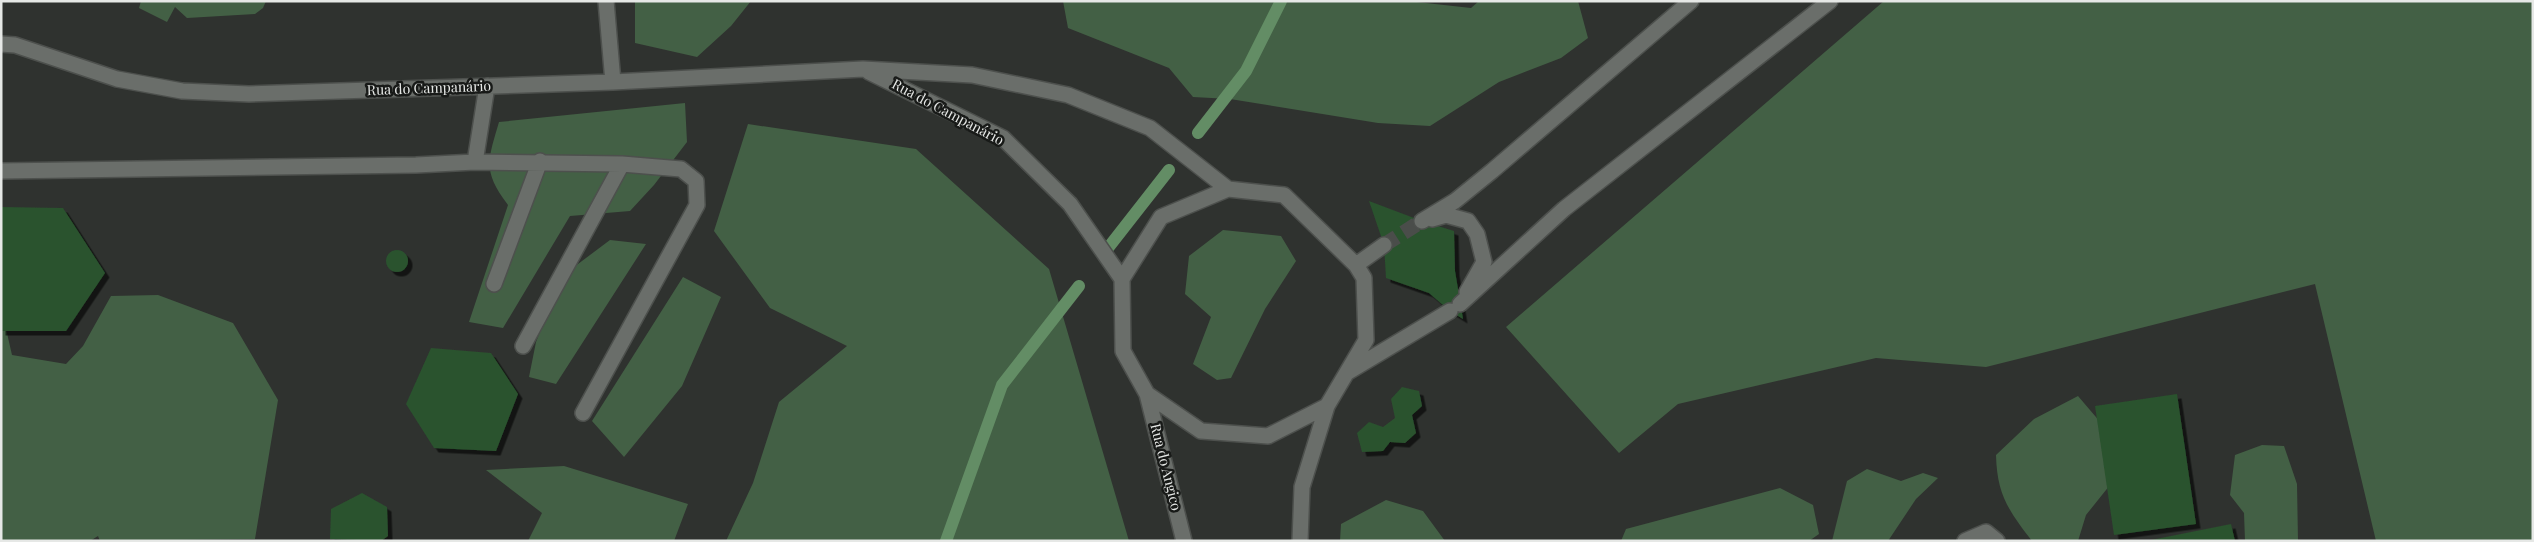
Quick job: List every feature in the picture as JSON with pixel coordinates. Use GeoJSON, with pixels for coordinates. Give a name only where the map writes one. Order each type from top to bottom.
{"type":"FeatureCollection","features":[{"type":"Feature","properties":{"kind":"street"},"geometry":{"type":"LineString","coordinates":[[606,1],[613,82]]}},
{"type":"Feature","properties":{"kind":"street"},"geometry":{"type":"LineString","coordinates":[[1455,308],[1484,262],[1477,234],[1468,221],[1446,215],[1422,221],[1455,201],[1492,171],[1691,1]]}},
{"type":"Feature","properties":{"kind":"street"},"geometry":{"type":"LineString","coordinates":[[1347,373],[1455,308],[1564,209],[1830,1]]}},
{"type":"Feature","properties":{"kind":"street","name":"Rua do Campanário"},"geometry":{"type":"LineString","coordinates":[[1,44],[15,44],[117,79],[182,91],[249,94],[613,82],[863,69],[972,75],[1068,95],[1150,128],[1228,188]]}},
{"type":"Feature","properties":{"kind":"street","name":"Rua do Campanário"},"geometry":{"type":"LineString","coordinates":[[863,69],[1003,138],[1070,204],[1122,279]]}},
{"type":"Feature","properties":{"kind":"street"},"geometry":{"type":"LineString","coordinates":[[475,162],[487,86]]}},
{"type":"Feature","properties":{"kind":"street"},"geometry":{"type":"LineString","coordinates":[[494,284],[540,161]]}},
{"type":"Feature","properties":{"kind":"street"},"geometry":{"type":"LineString","coordinates":[[1,171],[416,165],[540,161],[622,164],[681,169],[696,180],[697,205],[583,413]]}},
{"type":"Feature","properties":{"kind":"street"},"geometry":{"type":"LineString","coordinates":[[523,346],[622,164]]}},
{"type":"Feature","properties":{"kind":"street"},"geometry":{"type":"LineString","coordinates":[[1300,541],[1302,487],[1327,406],[1366,340],[1364,278],[1356,265],[1284,195],[1228,188],[1161,217],[1122,279],[1123,351],[1147,394],[1202,431],[1268,436],[1327,406]]}},
{"type":"Feature","properties":{"kind":"street"},"geometry":{"type":"LineString","coordinates":[[1356,265],[1384,246]]}},
{"type":"Feature","properties":{"kind":"street","name":"Rua do Angico"},"geometry":{"type":"LineString","coordinates":[[1147,394],[1184,541]]}},
{"type":"Feature","properties":{"kind":"street"},"geometry":{"type":"LineString","coordinates":[[1966,541],[1986,532],[1998,541]]}},
{"type":"Feature","properties":{"kind":"green space"},"geometry":{"type":"Polygon","coordinates":[[[141,1],[266,1],[263,8],[255,14],[187,18],[175,7],[167,22],[139,8],[141,1]]]}},
{"type":"Feature","properties":{"kind":"green space"},"geometry":{"type":"Polygon","coordinates":[[[635,1],[751,1],[731,26],[697,57],[635,43],[635,1]]]}},
{"type":"Feature","properties":{"kind":"green space"},"geometry":{"type":"Polygon","coordinates":[[[1063,1],[1408,1],[1471,8],[1479,1],[1578,1],[1588,38],[1561,58],[1499,82],[1430,126],[1378,123],[1230,99],[1193,97],[1169,68],[1068,28],[1063,1]]]}},
{"type":"Feature","properties":{"kind":"green space"},"geometry":{"type":"Polygon","coordinates":[[[1884,1],[2533,1],[2533,541],[2376,541],[2315,284],[1986,367],[1876,358],[1678,404],[1619,453],[1506,327],[1884,1]]]}},
{"type":"Feature","properties":{"kind":"green space"},"geometry":{"type":"Polygon","coordinates":[[[685,103],[687,142],[654,185],[630,211],[570,216],[503,328],[469,322],[508,205],[494,183],[490,165],[492,146],[499,122],[685,103]]]}},
{"type":"Feature","properties":{"kind":"green space"},"geometry":{"type":"Polygon","coordinates":[[[748,124],[916,149],[1049,269],[1129,541],[726,541],[753,483],[779,402],[847,346],[770,308],[714,231],[748,124]]]}},
{"type":"Feature","properties":{"kind":"green space"},"geometry":{"type":"Polygon","coordinates":[[[1223,230],[1281,236],[1296,261],[1265,309],[1231,378],[1217,380],[1193,364],[1211,317],[1185,294],[1189,256],[1223,230]]]}},
{"type":"Feature","properties":{"kind":"green space"},"geometry":{"type":"Polygon","coordinates":[[[610,240],[646,244],[556,384],[529,377],[536,342],[562,276],[610,240]]]}},
{"type":"Feature","properties":{"kind":"green space"},"geometry":{"type":"Polygon","coordinates":[[[683,277],[721,297],[682,386],[624,457],[592,421],[683,277]]]}},
{"type":"Feature","properties":{"kind":"green space"},"geometry":{"type":"Polygon","coordinates":[[[158,295],[233,323],[278,400],[255,539],[100,541],[98,536],[90,541],[1,541],[1,321],[4,320],[12,355],[66,364],[83,346],[111,296],[158,295]]]}},
{"type":"Feature","properties":{"kind":"green space"},"geometry":{"type":"Polygon","coordinates":[[[2078,396],[2113,437],[2114,480],[2086,515],[2078,541],[2032,541],[2016,520],[2005,501],[1999,481],[1996,455],[2034,419],[2078,396]]]}},
{"type":"Feature","properties":{"kind":"green space"},"geometry":{"type":"Polygon","coordinates":[[[2262,445],[2284,446],[2297,484],[2298,541],[2245,541],[2244,513],[2230,495],[2235,455],[2262,445]]]}},
{"type":"Feature","properties":{"kind":"green space"},"geometry":{"type":"Polygon","coordinates":[[[564,466],[688,504],[674,541],[528,541],[542,513],[486,470],[564,466]]]}},
{"type":"Feature","properties":{"kind":"green space"},"geometry":{"type":"Polygon","coordinates":[[[1867,469],[1901,481],[1923,473],[1938,478],[1916,499],[1888,541],[1832,541],[1847,481],[1867,469]]]}},
{"type":"Feature","properties":{"kind":"green space"},"geometry":{"type":"Polygon","coordinates":[[[1780,488],[1813,505],[1819,534],[1809,541],[1621,541],[1626,529],[1780,488]]]}},
{"type":"Feature","properties":{"kind":"green space"},"geometry":{"type":"Polygon","coordinates":[[[1386,500],[1423,511],[1445,541],[1340,541],[1341,524],[1386,500]]]}},
{"type":"Feature","properties":{"kind":"building"},"geometry":{"type":"Polygon","coordinates":[[[1369,201],[1454,231],[1455,271],[1463,319],[1450,311],[1429,293],[1386,278],[1384,245],[1369,201]]]}},
{"type":"Feature","properties":{"kind":"building"},"geometry":{"type":"Polygon","coordinates":[[[1,207],[63,208],[105,273],[66,331],[1,331],[1,207]]]}},
{"type":"Feature","properties":{"kind":"building"},"geometry":{"type":"Polygon","coordinates":[[[397,250],[405,253],[408,261],[405,269],[397,272],[389,269],[386,261],[389,253],[397,250]]]}},
{"type":"Feature","properties":{"kind":"building"},"geometry":{"type":"Polygon","coordinates":[[[431,348],[491,353],[518,394],[496,451],[434,448],[406,404],[431,348]]]}},
{"type":"Feature","properties":{"kind":"building"},"geometry":{"type":"Polygon","coordinates":[[[1402,387],[1419,391],[1422,406],[1412,415],[1416,433],[1405,443],[1390,442],[1383,451],[1362,452],[1357,433],[1369,422],[1383,427],[1395,418],[1391,399],[1402,387]]]}},
{"type":"Feature","properties":{"kind":"building"},"geometry":{"type":"Polygon","coordinates":[[[2177,394],[2196,524],[2114,535],[2095,406],[2177,394]]]}},
{"type":"Feature","properties":{"kind":"building"},"geometry":{"type":"Polygon","coordinates":[[[362,493],[387,507],[388,536],[381,541],[330,539],[331,509],[362,493]]]}},
{"type":"Feature","properties":{"kind":"building"},"geometry":{"type":"Polygon","coordinates":[[[2231,524],[2235,541],[2151,541],[2151,540],[2231,524]]]}},
{"type":"Feature","properties":{"kind":"waterway"},"geometry":{"type":"LineString","coordinates":[[1198,133],[1246,71],[1281,1]]}},
{"type":"Feature","properties":{"kind":"waterway"},"geometry":{"type":"LineString","coordinates":[[1108,248],[1169,170]]}},
{"type":"Feature","properties":{"kind":"waterway"},"geometry":{"type":"LineString","coordinates":[[946,541],[1002,385],[1079,286]]}},
{"type":"Feature","properties":{"kind":"tunnel"},"geometry":{"type":"LineString","coordinates":[[1384,245],[1422,221]]}}]}
